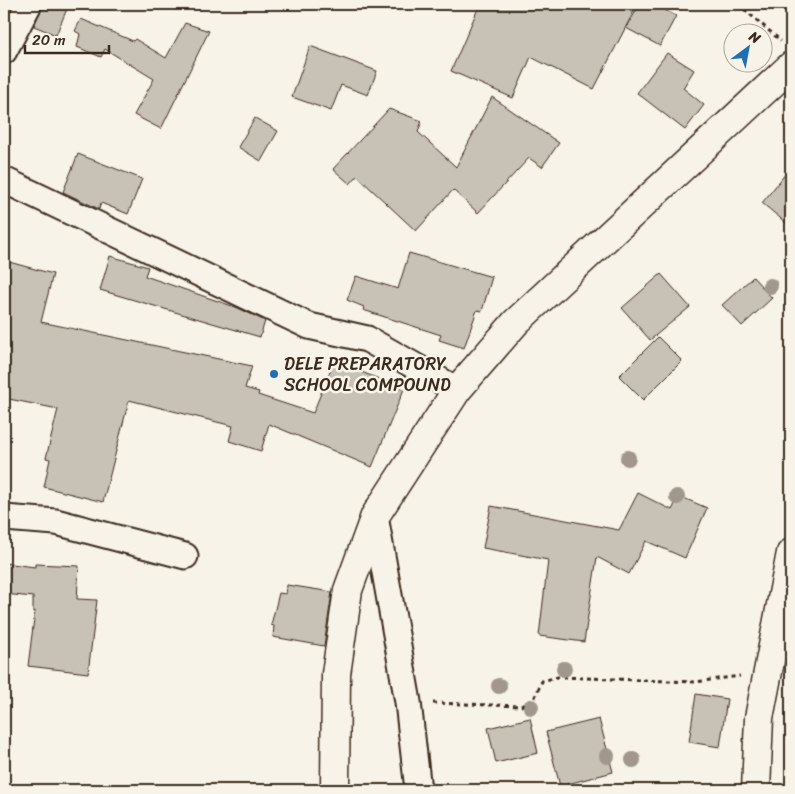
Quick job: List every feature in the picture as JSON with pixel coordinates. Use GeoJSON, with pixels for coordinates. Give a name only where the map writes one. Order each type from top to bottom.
{"type":"FeatureCollection","features":[{"type":"Feature","properties":{"kind":"main road"},"geometry":{"type":"LineString","coordinates":[[335,790],[336,674],[348,590],[375,516],[457,390],[516,322],[788,55]]}},
{"type":"Feature","properties":{"kind":"main road"},"geometry":{"type":"LineString","coordinates":[[756,790],[759,718],[791,553]]}},
{"type":"Feature","properties":{"kind":"street"},"geometry":{"type":"LineString","coordinates":[[4,51],[29,4]]}},
{"type":"Feature","properties":{"kind":"street"},"geometry":{"type":"LineString","coordinates":[[4,180],[309,326],[368,339],[457,390]]}},
{"type":"Feature","properties":{"kind":"street"},"geometry":{"type":"LineString","coordinates":[[375,516],[408,702],[418,790]]}},
{"type":"Feature","properties":{"kind":"street"},"geometry":{"type":"LineString","coordinates":[[4,518],[56,522],[185,556]]}},
{"type":"Feature","properties":{"kind":"path"},"geometry":{"type":"LineString","coordinates":[[738,4],[788,55]]}},
{"type":"Feature","properties":{"kind":"path"},"geometry":{"type":"LineString","coordinates":[[408,702],[521,706],[534,699],[542,681],[558,677],[695,682],[750,674]]}},
{"type":"Feature","properties":{"kind":"building"},"geometry":{"type":"Polygon","coordinates":[[[4,4],[13,4],[7,14],[4,12],[4,4]]]}},
{"type":"Feature","properties":{"kind":"building"},"geometry":{"type":"Polygon","coordinates":[[[43,4],[69,4],[56,35],[34,26],[43,4]]]}},
{"type":"Feature","properties":{"kind":"building"},"geometry":{"type":"Polygon","coordinates":[[[480,4],[620,4],[634,11],[594,89],[531,57],[513,98],[451,71],[480,4]]]}},
{"type":"Feature","properties":{"kind":"building"},"geometry":{"type":"Polygon","coordinates":[[[640,4],[654,4],[676,16],[660,46],[626,28],[640,4]]]}},
{"type":"Feature","properties":{"kind":"building"},"geometry":{"type":"Polygon","coordinates":[[[81,19],[133,41],[135,39],[166,58],[185,23],[209,31],[161,129],[134,115],[154,79],[105,49],[101,57],[77,47],[80,34],[75,31],[81,19]]]}},
{"type":"Feature","properties":{"kind":"building"},"geometry":{"type":"Polygon","coordinates":[[[310,46],[377,71],[368,95],[341,85],[331,111],[292,97],[310,46]]]}},
{"type":"Feature","properties":{"kind":"building"},"geometry":{"type":"Polygon","coordinates":[[[667,53],[694,70],[683,88],[704,105],[685,130],[637,93],[667,53]]]}},
{"type":"Feature","properties":{"kind":"building"},"geometry":{"type":"Polygon","coordinates":[[[492,97],[559,143],[542,167],[529,158],[478,213],[453,190],[416,231],[357,176],[350,184],[333,169],[389,109],[422,121],[418,132],[456,167],[492,97]]]}},
{"type":"Feature","properties":{"kind":"building"},"geometry":{"type":"Polygon","coordinates":[[[255,118],[278,131],[261,161],[238,147],[255,118]]]}},
{"type":"Feature","properties":{"kind":"building"},"geometry":{"type":"Polygon","coordinates":[[[78,154],[142,179],[128,214],[101,203],[99,209],[63,192],[78,154]]]}},
{"type":"Feature","properties":{"kind":"building"},"geometry":{"type":"Polygon","coordinates":[[[791,167],[791,227],[762,203],[791,167]]]}},
{"type":"Feature","properties":{"kind":"building"},"geometry":{"type":"Polygon","coordinates":[[[409,253],[492,277],[482,311],[477,310],[464,348],[439,340],[441,335],[363,310],[364,307],[347,300],[356,276],[398,289],[409,253]]]}},
{"type":"Feature","properties":{"kind":"building","name":"DELE PREPARATORY SCHOOL COMPOUND"},"geometry":{"type":"Polygon","coordinates":[[[110,256],[148,267],[145,276],[238,308],[265,321],[260,337],[100,290],[110,256]]]}},
{"type":"Feature","properties":{"kind":"building"},"geometry":{"type":"Polygon","coordinates":[[[9,262],[53,274],[41,322],[252,366],[245,388],[259,392],[258,395],[313,413],[334,361],[404,389],[372,467],[269,424],[261,451],[229,441],[233,426],[129,400],[103,502],[44,487],[50,459],[46,458],[58,409],[4,398],[4,281],[9,262]]]}},
{"type":"Feature","properties":{"kind":"building"},"geometry":{"type":"Polygon","coordinates":[[[661,274],[690,307],[650,340],[622,308],[661,274]]]}},
{"type":"Feature","properties":{"kind":"building"},"geometry":{"type":"Polygon","coordinates":[[[753,277],[772,298],[742,326],[722,305],[753,277]]]}},
{"type":"Feature","properties":{"kind":"building"},"geometry":{"type":"Polygon","coordinates":[[[658,337],[682,361],[643,400],[619,376],[658,337]]]}},
{"type":"Feature","properties":{"kind":"building"},"geometry":{"type":"Polygon","coordinates":[[[638,493],[672,510],[679,496],[707,508],[685,558],[646,541],[629,574],[597,557],[584,642],[539,636],[548,560],[483,548],[491,506],[619,530],[638,493]]]}},
{"type":"Feature","properties":{"kind":"building"},"geometry":{"type":"Polygon","coordinates":[[[4,563],[35,567],[35,564],[79,566],[77,599],[97,600],[88,673],[28,666],[35,611],[33,611],[33,597],[4,594],[4,563]]]}},
{"type":"Feature","properties":{"kind":"building"},"geometry":{"type":"Polygon","coordinates":[[[287,585],[332,592],[324,646],[273,637],[274,626],[271,625],[279,593],[286,594],[287,585]]]}},
{"type":"Feature","properties":{"kind":"building"},"geometry":{"type":"Polygon","coordinates":[[[696,694],[727,699],[720,747],[689,742],[696,694]]]}},
{"type":"Feature","properties":{"kind":"building"},"geometry":{"type":"Polygon","coordinates":[[[530,718],[538,753],[496,763],[488,728],[530,718]]]}},
{"type":"Feature","properties":{"kind":"building"},"geometry":{"type":"Polygon","coordinates":[[[599,719],[613,772],[560,786],[546,732],[599,719]]]}},
{"type":"Feature","properties":{"kind":"place","name":"DELE PREPARATORY SCHOOL COMPOUND"},"geometry":{"type":"Point","coordinates":[274,374]}}]}
